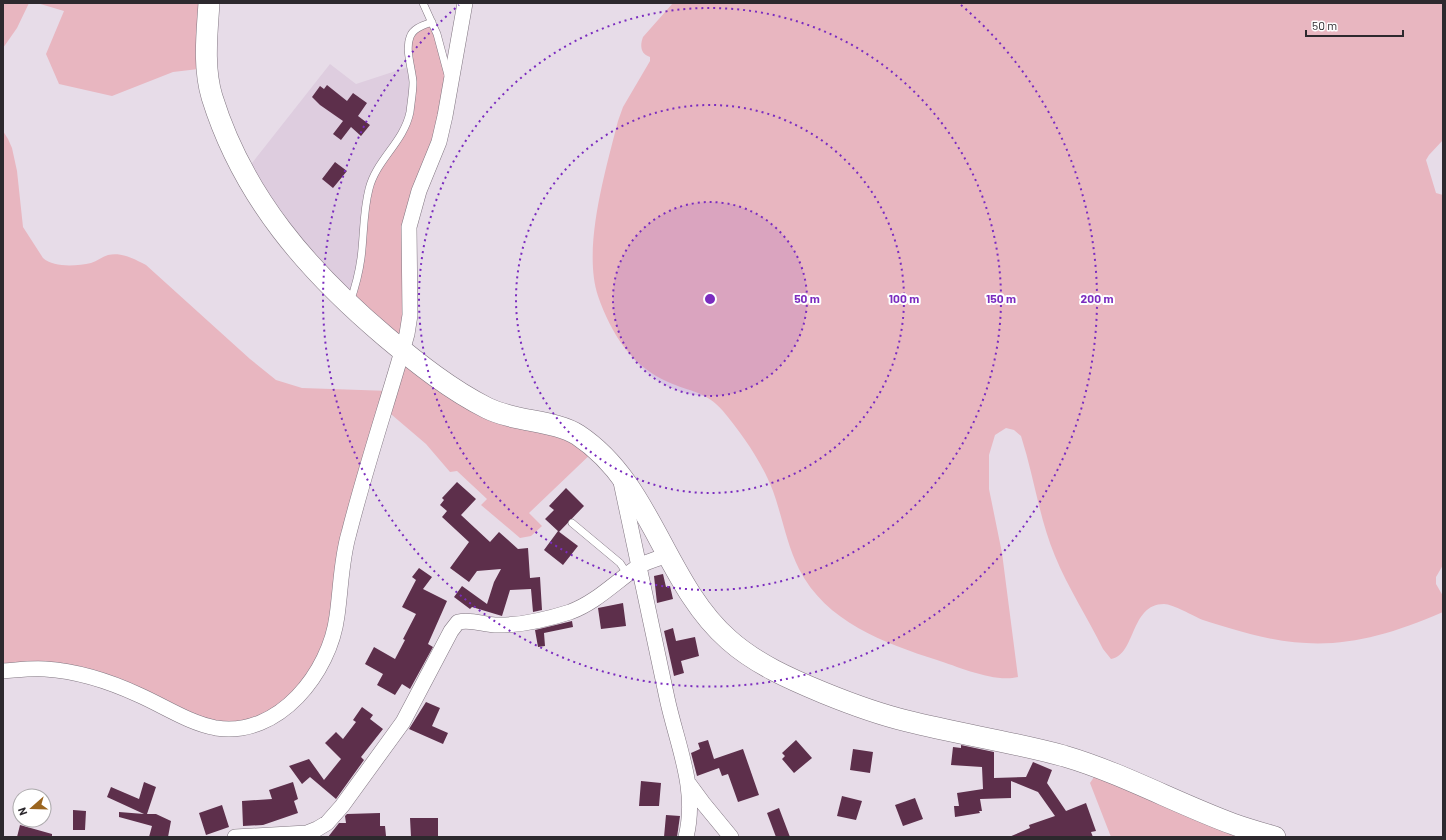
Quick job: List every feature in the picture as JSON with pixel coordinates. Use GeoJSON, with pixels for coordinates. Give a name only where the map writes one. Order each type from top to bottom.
{"type":"FeatureCollection","features":[{"type":"Feature","properties":{"kind":"street"},"geometry":{"type":"LineString","coordinates":[[208,3],[207,68],[212,96],[240,163],[257,194],[279,227],[326,283],[403,351],[441,380],[489,409],[512,418],[566,429],[596,449],[619,475],[655,529],[683,582],[705,615],[728,639],[752,657],[797,682],[861,708],[902,720],[1062,756],[1100,768],[1235,824],[1275,837]]}},
{"type":"Feature","properties":{"kind":"street"},"geometry":{"type":"LineString","coordinates":[[3,671],[44,668],[74,672],[137,694],[192,720],[215,728],[242,728],[255,726],[277,714],[303,690],[318,668],[332,637],[337,616],[338,596],[348,534],[403,351],[410,315],[409,227],[417,198],[439,142],[465,3]]}},
{"type":"Feature","properties":{"kind":"street"},"geometry":{"type":"LineString","coordinates":[[619,475],[634,571],[690,784],[690,811],[686,837]]}},
{"type":"Feature","properties":{"kind":"street"},"geometry":{"type":"LineString","coordinates":[[235,837],[319,833],[342,806],[403,722],[451,630],[458,622],[468,621],[485,624],[506,625],[569,612],[585,606],[634,571],[668,555]]}},
{"type":"Feature","properties":{"kind":"street"},"geometry":{"type":"LineString","coordinates":[[690,784],[703,803],[731,837]]}},
{"type":"Feature","properties":{"kind":"lane"},"geometry":{"type":"LineString","coordinates":[[423,3],[432,22],[445,59],[450,87]]}},
{"type":"Feature","properties":{"kind":"lane"},"geometry":{"type":"LineString","coordinates":[[350,304],[356,285],[361,258],[363,226],[369,189],[379,166],[397,142],[409,114],[413,83],[408,44],[410,35],[419,27],[432,22]]}},
{"type":"Feature","properties":{"kind":"lane"},"geometry":{"type":"LineString","coordinates":[[572,523],[620,563],[634,571]]}},
{"type":"Feature","properties":{"kind":"shaded area"},"geometry":{"type":"Polygon","coordinates":[[[3,3],[29,3],[17,28],[3,48],[3,3]]]}},
{"type":"Feature","properties":{"kind":"shaded area"},"geometry":{"type":"Polygon","coordinates":[[[37,3],[209,3],[207,68],[173,72],[112,96],[59,84],[46,54],[64,11],[37,3]]]}},
{"type":"Feature","properties":{"kind":"shaded area"},"geometry":{"type":"Polygon","coordinates":[[[673,3],[1443,3],[1443,140],[1426,160],[1436,193],[1443,195],[1443,565],[1436,577],[1436,584],[1443,596],[1443,612],[1415,624],[1362,639],[1312,643],[1286,641],[1259,636],[1206,621],[1178,608],[1164,604],[1153,606],[1145,612],[1139,620],[1125,649],[1119,655],[1111,659],[1103,649],[1066,580],[1049,542],[1021,436],[1014,430],[1006,428],[995,435],[989,455],[989,489],[1002,553],[1018,677],[999,678],[966,670],[877,638],[841,617],[824,603],[799,569],[791,550],[773,491],[757,459],[737,429],[717,404],[710,399],[668,382],[643,367],[633,358],[624,347],[609,323],[598,296],[594,277],[594,232],[602,185],[613,140],[623,107],[650,61],[650,57],[644,54],[642,49],[641,43],[643,37],[673,3]]]}},
{"type":"Feature","properties":{"kind":"shaded area"},"geometry":{"type":"Polygon","coordinates":[[[432,22],[450,87],[419,191],[403,351],[350,305],[356,285],[369,189],[409,114],[410,35],[432,22]]]}},
{"type":"Feature","properties":{"kind":"shaded area"},"geometry":{"type":"Polygon","coordinates":[[[330,64],[356,84],[411,66],[412,100],[361,258],[350,305],[245,172],[330,64]]]}},
{"type":"Feature","properties":{"kind":"shaded area"},"geometry":{"type":"Polygon","coordinates":[[[3,131],[12,148],[17,171],[23,227],[43,258],[48,261],[59,265],[79,265],[91,263],[108,255],[118,254],[146,265],[250,359],[276,380],[302,388],[390,391],[403,351],[436,376],[596,449],[529,513],[542,526],[531,536],[520,538],[481,505],[487,499],[457,471],[450,472],[426,444],[385,409],[332,637],[289,705],[230,729],[105,682],[3,671],[3,131]]]}},
{"type":"Feature","properties":{"kind":"shaded area"},"geometry":{"type":"Polygon","coordinates":[[[1100,768],[1275,837],[1111,837],[1090,783],[1100,768]]]}},
{"type":"Feature","properties":{"kind":"building"},"geometry":{"type":"Polygon","coordinates":[[[327,85],[347,101],[353,93],[367,103],[358,116],[370,125],[361,136],[351,127],[341,140],[333,134],[343,121],[320,105],[312,97],[320,86],[324,89],[327,85]]]}},
{"type":"Feature","properties":{"kind":"building"},"geometry":{"type":"Polygon","coordinates":[[[335,162],[347,171],[333,188],[322,179],[335,162]]]}},
{"type":"Feature","properties":{"kind":"building"},"geometry":{"type":"Polygon","coordinates":[[[457,482],[476,499],[461,515],[490,542],[499,532],[518,549],[528,548],[530,578],[540,577],[542,610],[533,612],[531,589],[510,590],[502,616],[472,607],[470,609],[454,597],[462,586],[487,604],[494,582],[501,569],[477,571],[469,582],[450,568],[469,542],[442,517],[447,511],[440,505],[444,500],[442,498],[457,482]]]}},
{"type":"Feature","properties":{"kind":"building"},"geometry":{"type":"Polygon","coordinates":[[[566,488],[584,506],[559,532],[545,519],[554,510],[549,506],[566,488]]]}},
{"type":"Feature","properties":{"kind":"building"},"geometry":{"type":"Polygon","coordinates":[[[558,531],[578,546],[563,565],[544,550],[558,531]]]}},
{"type":"Feature","properties":{"kind":"building"},"geometry":{"type":"Polygon","coordinates":[[[419,568],[432,577],[423,589],[447,601],[428,644],[433,647],[410,689],[402,684],[395,695],[377,685],[383,674],[365,664],[374,647],[395,659],[405,640],[403,639],[416,614],[402,607],[416,580],[412,577],[419,568]]]}},
{"type":"Feature","properties":{"kind":"building"},"geometry":{"type":"Polygon","coordinates":[[[663,574],[666,587],[670,586],[673,599],[657,603],[654,576],[663,574]]]}},
{"type":"Feature","properties":{"kind":"building"},"geometry":{"type":"Polygon","coordinates":[[[623,603],[626,626],[601,629],[598,608],[623,603]]]}},
{"type":"Feature","properties":{"kind":"building"},"geometry":{"type":"Polygon","coordinates":[[[572,621],[573,627],[544,633],[545,646],[538,647],[535,630],[572,621]]]}},
{"type":"Feature","properties":{"kind":"building"},"geometry":{"type":"Polygon","coordinates":[[[673,628],[676,641],[695,637],[699,656],[681,661],[684,673],[674,676],[664,631],[673,628]]]}},
{"type":"Feature","properties":{"kind":"building"},"geometry":{"type":"Polygon","coordinates":[[[426,702],[440,708],[432,726],[448,733],[443,744],[409,729],[426,702]]]}},
{"type":"Feature","properties":{"kind":"building"},"geometry":{"type":"Polygon","coordinates":[[[362,707],[373,715],[370,719],[383,729],[361,757],[364,760],[336,799],[310,777],[302,784],[289,766],[309,759],[324,780],[341,759],[325,743],[336,732],[343,739],[356,722],[353,720],[362,707]]]}},
{"type":"Feature","properties":{"kind":"building"},"geometry":{"type":"Polygon","coordinates":[[[708,740],[714,759],[743,749],[759,795],[738,802],[728,774],[722,776],[719,768],[697,776],[691,753],[700,749],[698,743],[708,740]]]}},
{"type":"Feature","properties":{"kind":"building"},"geometry":{"type":"Polygon","coordinates":[[[796,740],[812,758],[794,773],[782,759],[785,756],[782,753],[796,740]]]}},
{"type":"Feature","properties":{"kind":"building"},"geometry":{"type":"Polygon","coordinates":[[[961,745],[994,752],[994,778],[1026,777],[1033,762],[1052,770],[1047,783],[1066,811],[1086,803],[1096,831],[1091,832],[1093,837],[1009,837],[1030,828],[1029,825],[1055,816],[1038,792],[1011,781],[1011,798],[980,799],[982,811],[979,811],[980,813],[955,817],[954,806],[959,806],[957,793],[983,789],[982,767],[951,765],[953,747],[961,748],[961,745]]]}},
{"type":"Feature","properties":{"kind":"building"},"geometry":{"type":"Polygon","coordinates":[[[853,749],[873,752],[870,773],[850,770],[853,749]]]}},
{"type":"Feature","properties":{"kind":"building"},"geometry":{"type":"Polygon","coordinates":[[[641,781],[661,783],[659,806],[639,806],[641,781]]]}},
{"type":"Feature","properties":{"kind":"building"},"geometry":{"type":"Polygon","coordinates":[[[144,782],[156,787],[147,814],[156,814],[171,821],[168,837],[149,837],[152,826],[119,817],[119,812],[144,814],[107,797],[111,787],[139,799],[144,782]]]}},
{"type":"Feature","properties":{"kind":"building"},"geometry":{"type":"Polygon","coordinates":[[[293,782],[298,799],[294,801],[298,813],[263,825],[243,826],[242,801],[272,799],[269,790],[293,782]]]}},
{"type":"Feature","properties":{"kind":"building"},"geometry":{"type":"Polygon","coordinates":[[[842,796],[862,801],[856,820],[837,816],[842,796]]]}},
{"type":"Feature","properties":{"kind":"building"},"geometry":{"type":"Polygon","coordinates":[[[915,798],[923,819],[903,826],[895,805],[915,798]]]}},
{"type":"Feature","properties":{"kind":"building"},"geometry":{"type":"Polygon","coordinates":[[[222,805],[229,827],[206,835],[199,813],[222,805]]]}},
{"type":"Feature","properties":{"kind":"building"},"geometry":{"type":"Polygon","coordinates":[[[779,808],[790,837],[776,837],[767,813],[779,808]]]}},
{"type":"Feature","properties":{"kind":"building"},"geometry":{"type":"Polygon","coordinates":[[[73,810],[86,811],[85,830],[73,830],[73,810]]]}},
{"type":"Feature","properties":{"kind":"building"},"geometry":{"type":"Polygon","coordinates":[[[380,813],[380,826],[385,826],[386,836],[328,837],[339,823],[346,823],[345,816],[347,814],[380,813]]]}},
{"type":"Feature","properties":{"kind":"building"},"geometry":{"type":"Polygon","coordinates":[[[666,815],[680,816],[677,837],[664,837],[666,815]]]}},
{"type":"Feature","properties":{"kind":"building"},"geometry":{"type":"Polygon","coordinates":[[[410,818],[438,818],[438,837],[411,837],[410,818]]]}},
{"type":"Feature","properties":{"kind":"building"},"geometry":{"type":"Polygon","coordinates":[[[19,828],[31,828],[52,834],[52,837],[17,837],[19,828]]]}}]}
